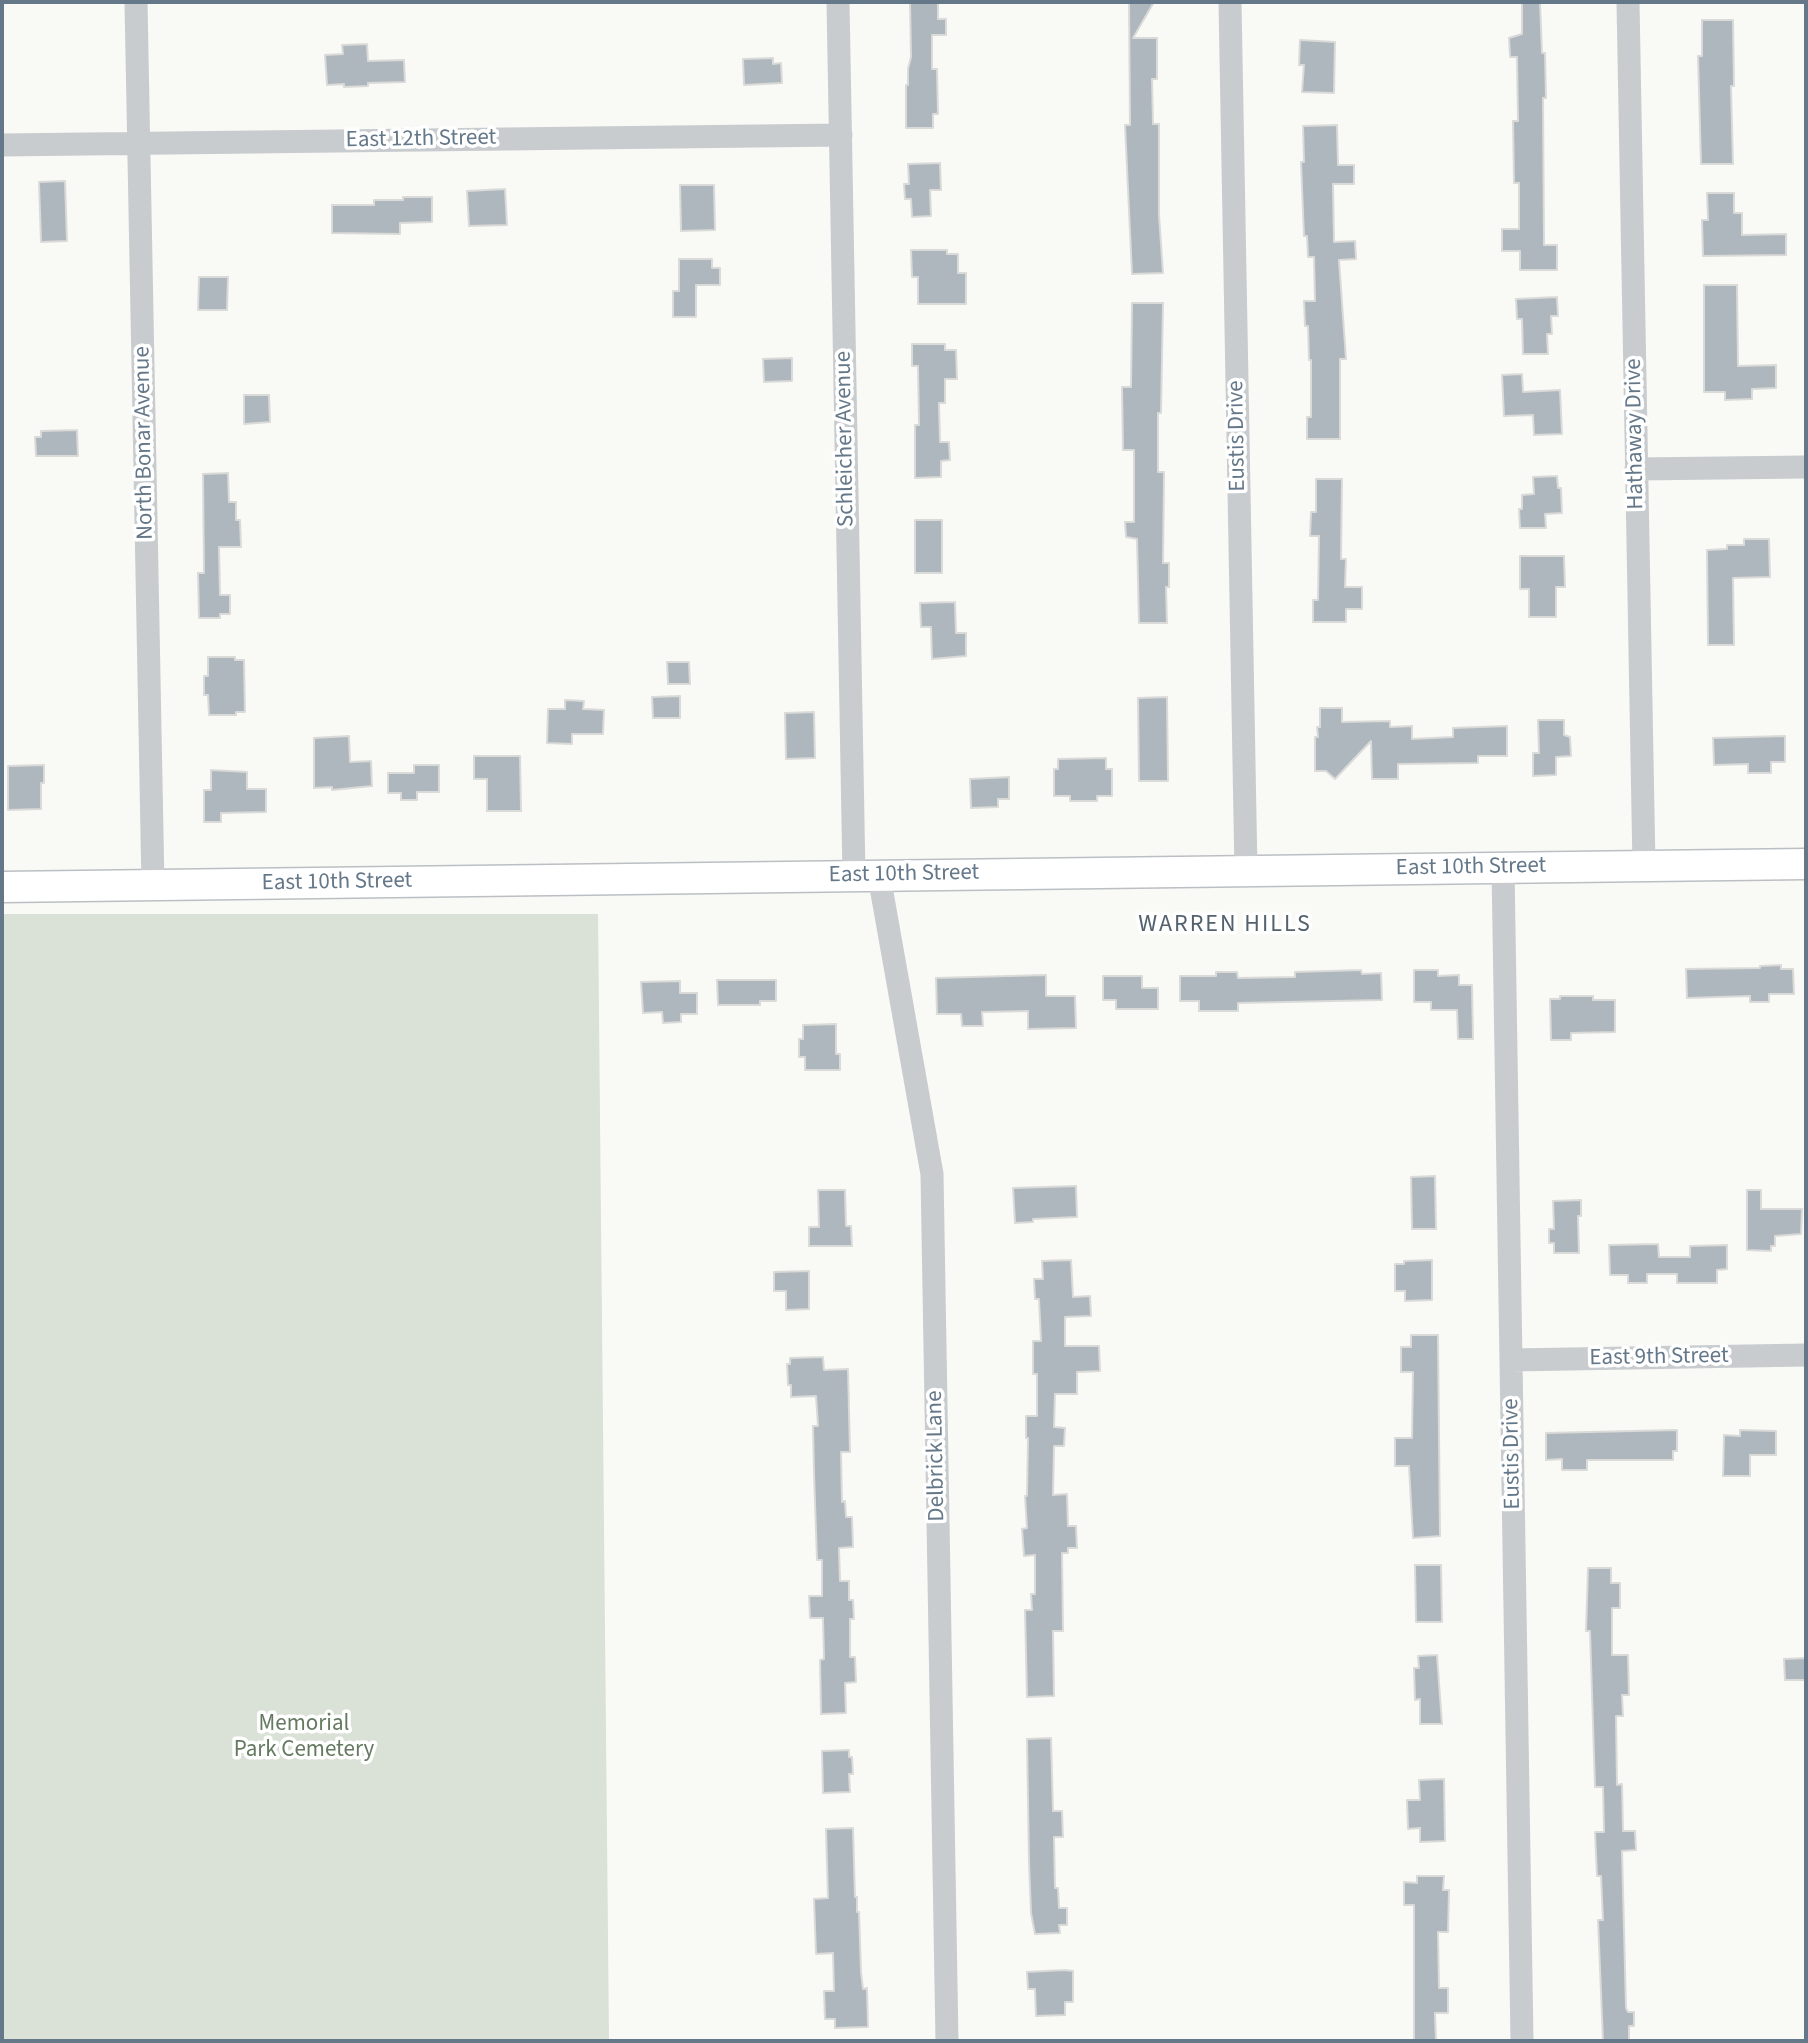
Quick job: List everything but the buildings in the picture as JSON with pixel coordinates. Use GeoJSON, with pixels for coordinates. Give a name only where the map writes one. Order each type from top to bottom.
{"type":"FeatureCollection","features":[{"type":"Feature","properties":{"kind":"main road","name":"East 10th Street"},"geometry":{"type":"LineString","coordinates":[[2,887],[1806,864]]}},
{"type":"Feature","properties":{"kind":"street","name":"North Bonar Avenue"},"geometry":{"type":"LineString","coordinates":[[136,2],[153,885]]}},
{"type":"Feature","properties":{"kind":"street","name":"Schleicher Avenue"},"geometry":{"type":"LineString","coordinates":[[838,2],[867,876]]}},
{"type":"Feature","properties":{"kind":"street","name":"Eustis Drive"},"geometry":{"type":"LineString","coordinates":[[1230,2],[1246,871]]}},
{"type":"Feature","properties":{"kind":"street","name":"Hathaway Drive"},"geometry":{"type":"LineString","coordinates":[[1628,2],[1644,866]]}},
{"type":"Feature","properties":{"kind":"street","name":"East 12th Street"},"geometry":{"type":"LineString","coordinates":[[2,145],[841,135]]}},
{"type":"Feature","properties":{"kind":"street"},"geometry":{"type":"LineString","coordinates":[[1636,469],[1806,467]]}},
{"type":"Feature","properties":{"kind":"street","name":"Eustis Drive"},"geometry":{"type":"LineString","coordinates":[[1503,868],[1522,2041]]}},
{"type":"Feature","properties":{"kind":"street","name":"Delbrick Lane"},"geometry":{"type":"LineString","coordinates":[[867,876],[932,1174],[947,2041]]}},
{"type":"Feature","properties":{"kind":"street","name":"East 9th Street"},"geometry":{"type":"LineString","coordinates":[[1511,1360],[1806,1355]]}},
{"type":"Feature","properties":{"kind":"green space","name":"Memorial Park Cemetery"},"geometry":{"type":"Polygon","coordinates":[[[2,914],[598,914],[609,2041],[2,2041],[2,914]]]}},
{"type":"Feature","properties":{"kind":"district","name":"WARREN HILLS"},"geometry":{"type":"Point","coordinates":[1225,926]}}]}
